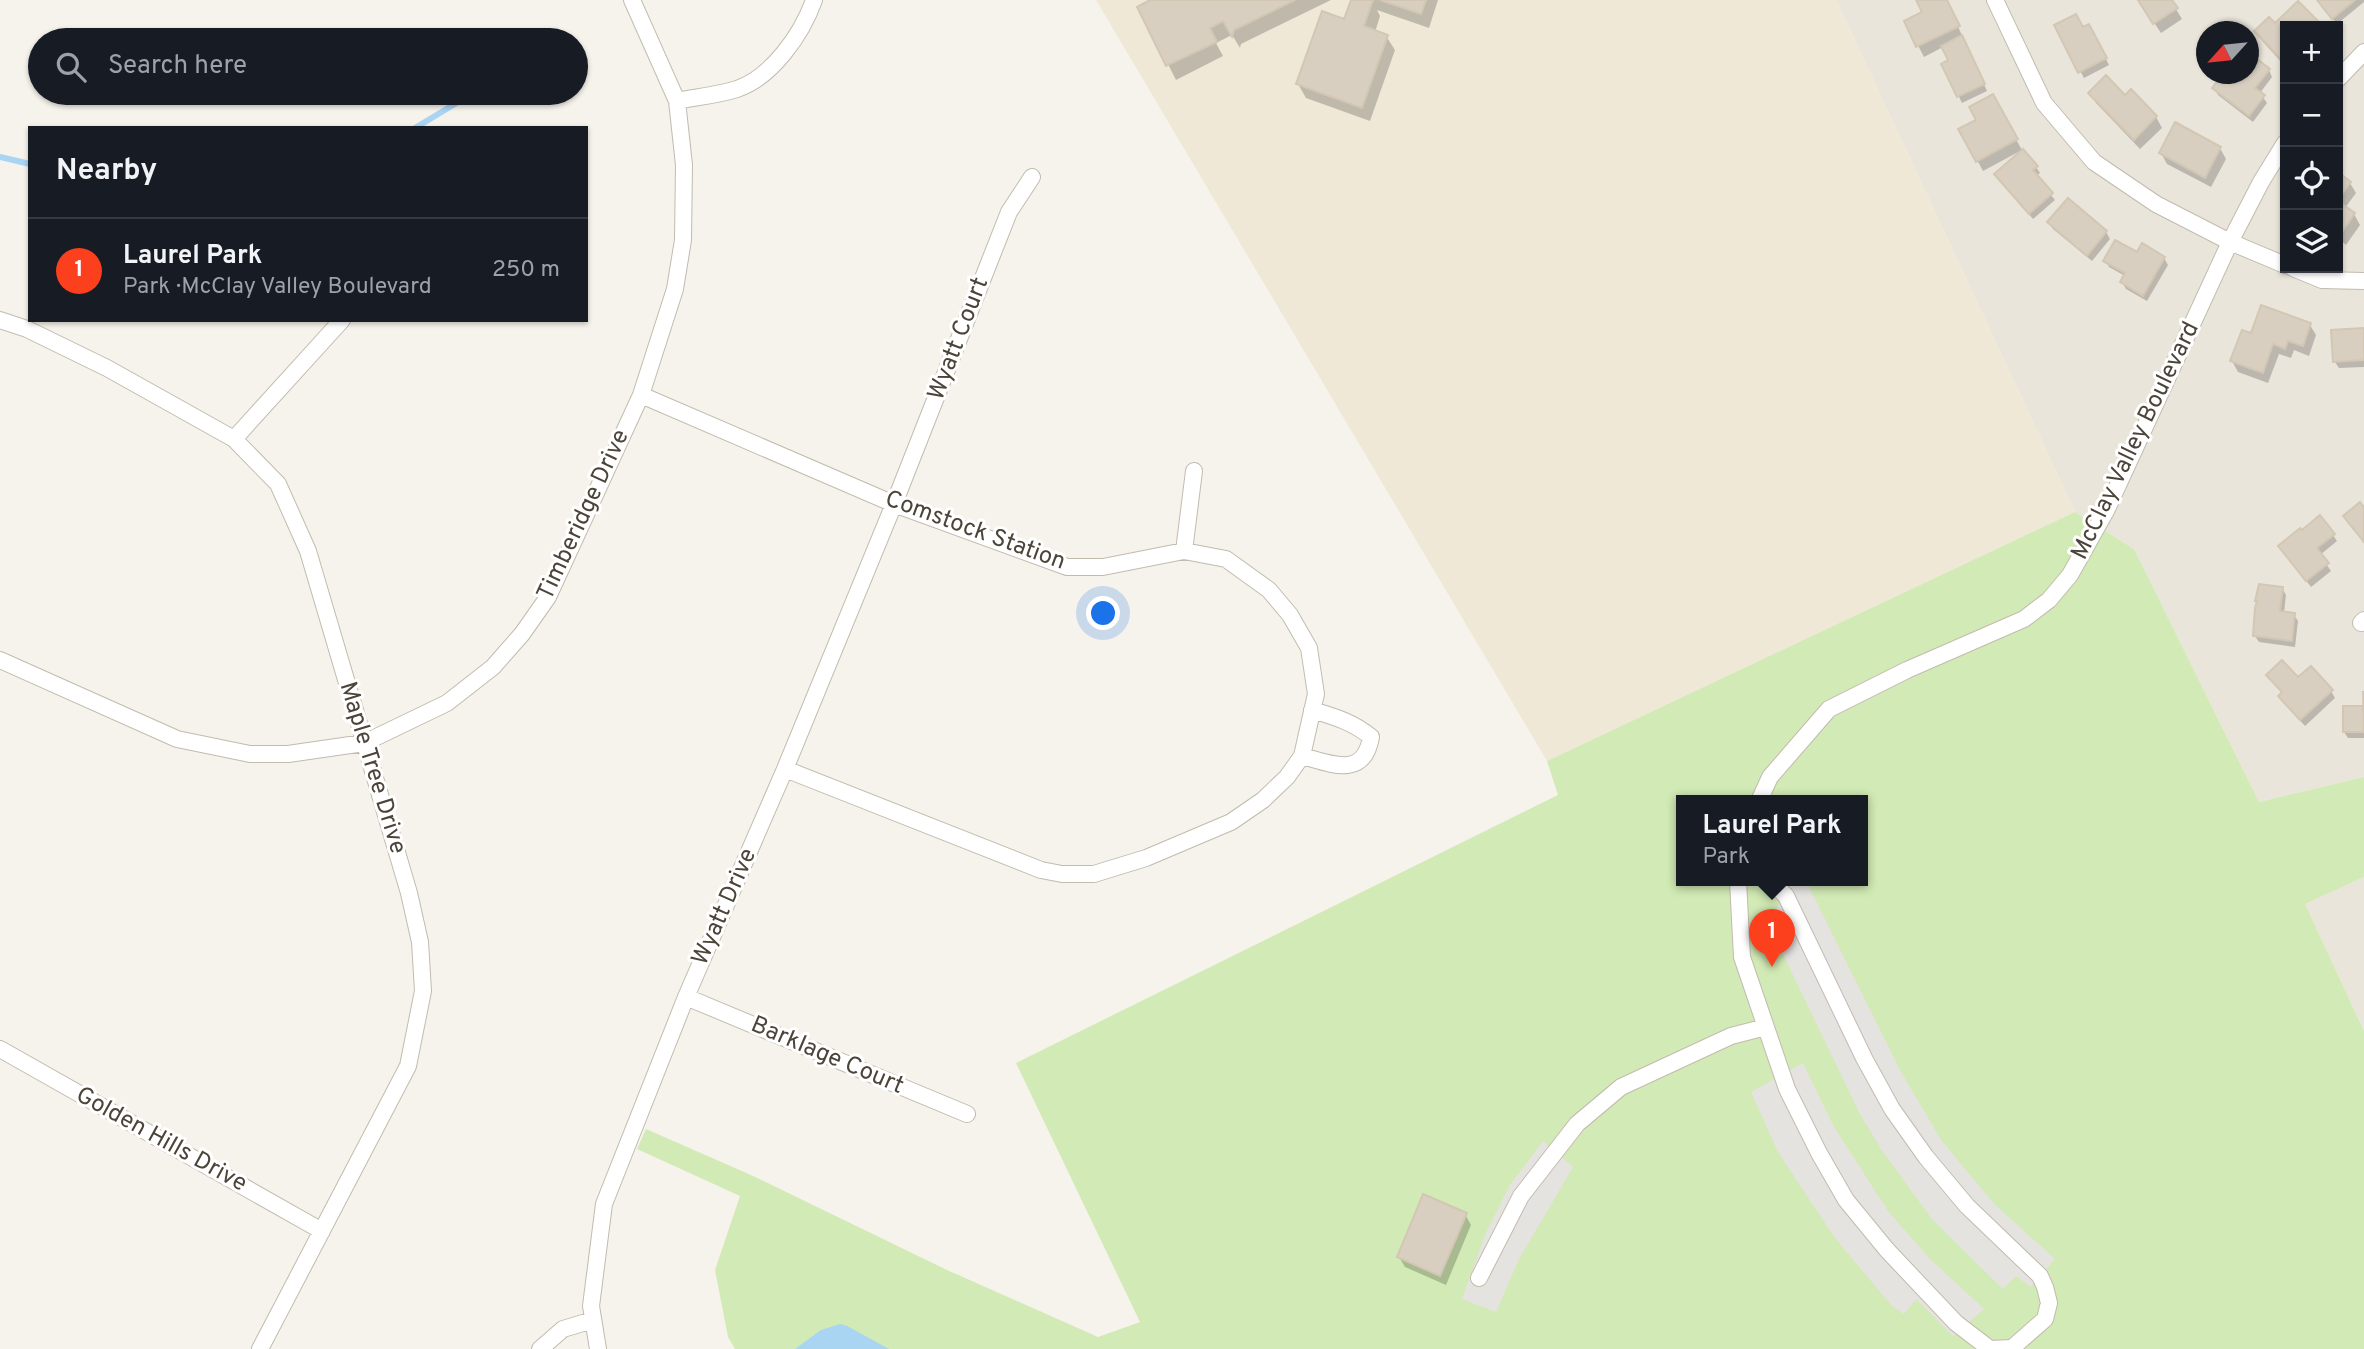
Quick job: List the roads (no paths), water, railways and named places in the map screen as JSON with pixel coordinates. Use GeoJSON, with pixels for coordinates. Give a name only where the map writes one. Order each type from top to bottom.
{"type":"FeatureCollection","features":[{"type":"Feature","properties":{"kind":"street","name":"Timberidge Drive"},"geometry":{"type":"LineString","coordinates":[[0,660],[177,739],[250,754],[288,754],[364,743],[447,703],[493,667],[522,634],[548,597],[641,395],[675,289],[683,240],[684,165],[677,101],[632,0]]}},
{"type":"Feature","properties":{"kind":"street"},"geometry":{"type":"LineString","coordinates":[[677,101],[737,89],[757,78],[776,61],[795,36],[814,0]]}},
{"type":"Feature","properties":{"kind":"street"},"geometry":{"type":"LineString","coordinates":[[1995,0],[2043,103],[2094,162],[2156,204],[2230,242],[2280,263]]}},
{"type":"Feature","properties":{"kind":"street"},"geometry":{"type":"LineString","coordinates":[[2343,74],[2364,52]]}},
{"type":"Feature","properties":{"kind":"street","name":"McClay Valley Boulevard"},"geometry":{"type":"LineString","coordinates":[[1762,795],[1770,777],[1829,709],[1907,670],[2024,619],[2070,575],[2107,509],[2230,242],[2283,147]]}},
{"type":"Feature","properties":{"kind":"street","name":"Wyatt Court"},"geometry":{"type":"LineString","coordinates":[[894,504],[1009,212],[1032,177]]}},
{"type":"Feature","properties":{"kind":"street"},"geometry":{"type":"LineString","coordinates":[[2305,273],[2322,280],[2364,281]]}},
{"type":"Feature","properties":{"kind":"street","name":"Maple Tree Drive"},"geometry":{"type":"LineString","coordinates":[[0,320],[27,329],[107,368],[234,439],[278,484],[300,528],[409,893],[420,942],[423,991],[408,1066],[260,1349]]}},
{"type":"Feature","properties":{"kind":"street"},"geometry":{"type":"LineString","coordinates":[[234,439],[340,322]]}},
{"type":"Feature","properties":{"kind":"street","name":"Comstock Station"},"geometry":{"type":"LineString","coordinates":[[641,395],[894,504],[1067,567],[1103,567],[1184,551],[1226,559],[1269,590],[1290,615],[1308,648],[1316,694],[1302,756],[1287,776],[1263,800],[1231,822],[1146,858],[1094,874],[1062,874],[1041,870],[785,769]]}},
{"type":"Feature","properties":{"kind":"street"},"geometry":{"type":"LineString","coordinates":[[1184,551],[1194,471]]}},
{"type":"Feature","properties":{"kind":"street","name":"Wyatt Drive"},"geometry":{"type":"LineString","coordinates":[[598,1349],[591,1306],[604,1204],[686,997],[785,769],[894,504]]}},
{"type":"Feature","properties":{"kind":"street"},"geometry":{"type":"LineString","coordinates":[[1302,756],[1333,765],[1347,765],[1358,763],[1368,752],[1371,737],[1362,729],[1349,721],[1312,710]]}},
{"type":"Feature","properties":{"kind":"street"},"geometry":{"type":"LineString","coordinates":[[1738,886],[1742,957],[1766,1027],[1787,1088],[1846,1200],[1887,1250],[1956,1322],[1990,1349],[2012,1348],[2045,1320],[2049,1303],[2040,1276],[1967,1206],[1926,1157],[1892,1109],[1864,1058],[1786,896],[1776,886]]}},
{"type":"Feature","properties":{"kind":"street","name":"Barklage Court"},"geometry":{"type":"LineString","coordinates":[[686,997],[967,1114]]}},
{"type":"Feature","properties":{"kind":"street"},"geometry":{"type":"LineString","coordinates":[[1479,1278],[1521,1196],[1577,1124],[1621,1087],[1731,1036],[1766,1027]]}},
{"type":"Feature","properties":{"kind":"street","name":"Golden Hills Drive"},"geometry":{"type":"LineString","coordinates":[[0,1049],[322,1231]]}},
{"type":"Feature","properties":{"kind":"street"},"geometry":{"type":"LineString","coordinates":[[540,1349],[563,1329],[593,1320]]}},
{"type":"Feature","properties":{"kind":"water"},"geometry":{"type":"Polygon","coordinates":[[[840,1324],[889,1349],[795,1349],[821,1330],[840,1324]]]}},
{"type":"Feature","properties":{"kind":"waterway"},"geometry":{"type":"LineString","coordinates":[[418,126],[453,105]]}},
{"type":"Feature","properties":{"kind":"waterway"},"geometry":{"type":"LineString","coordinates":[[0,157],[28,164]]}},
{"type":"Feature","properties":{"kind":"place","name":"Laurel Park"},"geometry":{"type":"Point","coordinates":[1772,967]}}]}
